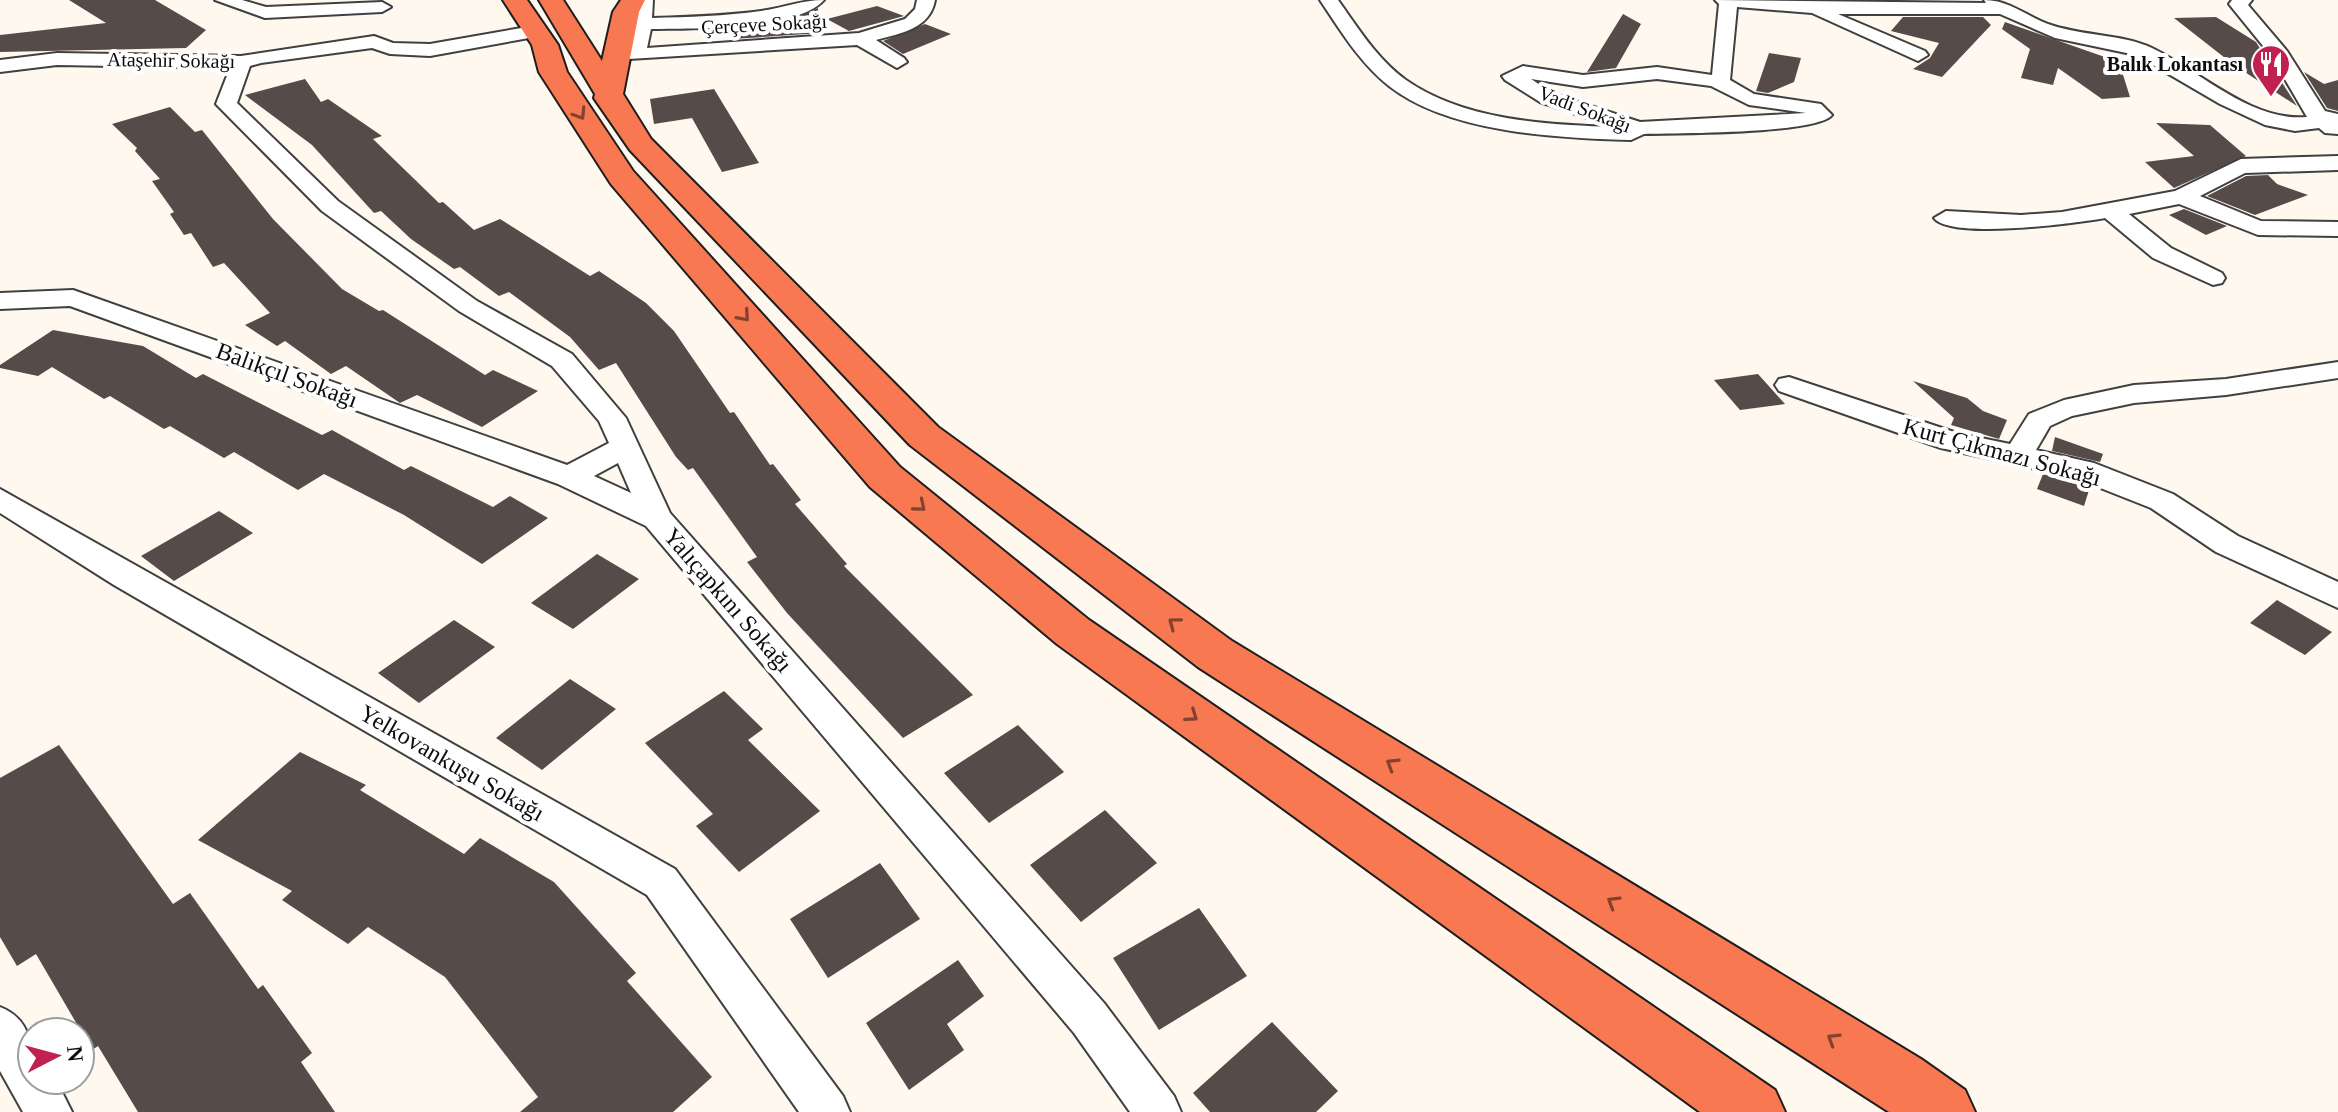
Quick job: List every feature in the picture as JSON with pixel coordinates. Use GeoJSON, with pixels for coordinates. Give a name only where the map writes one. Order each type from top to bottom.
{"type":"FeatureCollection","features":[{"type":"Feature","properties":{"kind":"highway"},"geometry":{"type":"LineString","coordinates":[[515,0],[593,14]]}},
{"type":"Feature","properties":{"kind":"highway"},"geometry":{"type":"LineString","coordinates":[[593,14],[614,106],[663,169],[924,436],[1215,654],[1921,1096],[1962,1112]]}},
{"type":"Feature","properties":{"kind":"highway"},"geometry":{"type":"LineString","coordinates":[[593,14],[614,106]]}},
{"type":"Feature","properties":{"kind":"highway"},"geometry":{"type":"LineString","coordinates":[[593,14],[553,72],[622,177],[885,477],[1073,632],[1753,1112]]}},
{"type":"Feature","properties":{"kind":"highway"},"geometry":{"type":"LineString","coordinates":[[614,106],[630,94],[636,55]]}},
{"type":"Feature","properties":{"kind":"street"},"geometry":{"type":"LineString","coordinates":[[224,0],[265,13],[380,3],[374,42]]}},
{"type":"Feature","properties":{"kind":"street"},"geometry":{"type":"LineString","coordinates":[[593,14],[724,20],[795,9],[815,0]]}},
{"type":"Feature","properties":{"kind":"street","name":"Çerçeve Sokağı"},"geometry":{"type":"LineString","coordinates":[[636,55],[861,39],[912,23],[924,10],[926,0]]}},
{"type":"Feature","properties":{"kind":"street","name":"Vadi Sokağı"},"geometry":{"type":"LineString","coordinates":[[1329,0],[1348,32],[1390,76],[1433,103],[1511,122],[1624,134],[1635,133],[1638,128],[1547,98],[1512,76],[1523,72],[1595,81],[1657,73],[1716,81]]}},
{"type":"Feature","properties":{"kind":"street"},"geometry":{"type":"LineString","coordinates":[[2243,0],[2238,4],[2280,55],[2338,135]]}},
{"type":"Feature","properties":{"kind":"street"},"geometry":{"type":"LineString","coordinates":[[1638,128],[1801,121],[1822,115],[1814,108],[1749,99],[1716,81],[1722,77],[1726,1],[1811,8],[1998,4],[2052,32],[2141,50],[2212,91],[2287,125],[2315,123],[2328,118]]}},
{"type":"Feature","properties":{"kind":"street"},"geometry":{"type":"LineString","coordinates":[[1811,8],[1918,55]]}},
{"type":"Feature","properties":{"kind":"street"},"geometry":{"type":"LineString","coordinates":[[593,14],[636,55]]}},
{"type":"Feature","properties":{"kind":"street","name":"Ataşehir Sokağı"},"geometry":{"type":"LineString","coordinates":[[342,49],[374,42],[382,47],[431,48],[593,14]]}},
{"type":"Feature","properties":{"kind":"street","name":"Ataşehir Sokağı"},"geometry":{"type":"LineString","coordinates":[[0,66],[57,59],[242,62],[270,52],[342,49],[443,56],[508,52],[593,14]]}},
{"type":"Feature","properties":{"kind":"street"},"geometry":{"type":"LineString","coordinates":[[861,39],[897,62]]}},
{"type":"Feature","properties":{"kind":"street","name":"Yalıçapkını Sokağı"},"geometry":{"type":"LineString","coordinates":[[242,62],[226,104],[330,206],[468,306],[562,360],[612,418],[657,518],[1089,1018],[1158,1112]]}},
{"type":"Feature","properties":{"kind":"street"},"geometry":{"type":"LineString","coordinates":[[1946,218],[2021,222],[2111,211],[2181,197],[2241,166],[2338,163]]}},
{"type":"Feature","properties":{"kind":"street"},"geometry":{"type":"LineString","coordinates":[[2253,165],[2289,175],[2338,181]]}},
{"type":"Feature","properties":{"kind":"street"},"geometry":{"type":"LineString","coordinates":[[2181,197],[2258,228],[2338,229]]}},
{"type":"Feature","properties":{"kind":"street"},"geometry":{"type":"LineString","coordinates":[[2111,211],[2162,253],[2213,278]]}},
{"type":"Feature","properties":{"kind":"street","name":"Balıkçıl Sokağı"},"geometry":{"type":"LineString","coordinates":[[0,301],[73,298],[569,477],[657,518]]}},
{"type":"Feature","properties":{"kind":"street"},"geometry":{"type":"LineString","coordinates":[[2018,455],[2039,420],[2064,409],[2134,394],[2226,387],[2338,370]]}},
{"type":"Feature","properties":{"kind":"street","name":"Kurt Çıkmazı Sokağı"},"geometry":{"type":"LineString","coordinates":[[1789,385],[1951,441],[2083,470],[2162,501],[2227,544],[2338,596]]}},
{"type":"Feature","properties":{"kind":"street"},"geometry":{"type":"LineString","coordinates":[[569,477],[627,446]]}},
{"type":"Feature","properties":{"kind":"street","name":"Yelkovankuşu Sokağı"},"geometry":{"type":"LineString","coordinates":[[0,499],[126,577],[661,882],[827,1112]]}},
{"type":"Feature","properties":{"kind":"street"},"geometry":{"type":"LineString","coordinates":[[0,1028],[49,1112]]}},
{"type":"Feature","properties":{"kind":"building"},"geometry":{"type":"Polygon","coordinates":[[[69,0],[155,0],[206,30],[186,48],[0,52],[0,35],[106,23],[69,0]]]}},
{"type":"Feature","properties":{"kind":"building"},"geometry":{"type":"Polygon","coordinates":[[[877,6],[904,16],[849,31],[827,19],[877,6]]]}},
{"type":"Feature","properties":{"kind":"building"},"geometry":{"type":"Polygon","coordinates":[[[818,8],[821,33],[733,39],[731,30],[792,20],[818,8]]]}},
{"type":"Feature","properties":{"kind":"building"},"geometry":{"type":"Polygon","coordinates":[[[1623,14],[1641,24],[1616,68],[1587,72],[1623,14]]]}},
{"type":"Feature","properties":{"kind":"building"},"geometry":{"type":"Polygon","coordinates":[[[1903,17],[1983,17],[1991,25],[1942,77],[1913,69],[1930,58],[1939,43],[1891,31],[1903,17]]]}},
{"type":"Feature","properties":{"kind":"building"},"geometry":{"type":"Polygon","coordinates":[[[2216,17],[2256,42],[2297,106],[2234,65],[2174,18],[2216,17]]]}},
{"type":"Feature","properties":{"kind":"building"},"geometry":{"type":"Polygon","coordinates":[[[2005,22],[2119,62],[2130,97],[2102,99],[2058,68],[2053,85],[2021,78],[2030,49],[2002,29],[2005,22]]]}},
{"type":"Feature","properties":{"kind":"building"},"geometry":{"type":"Polygon","coordinates":[[[925,24],[951,34],[903,54],[883,41],[925,24]]]}},
{"type":"Feature","properties":{"kind":"building"},"geometry":{"type":"Polygon","coordinates":[[[1769,53],[1801,58],[1794,82],[1768,93],[1756,91],[1769,53]]]}},
{"type":"Feature","properties":{"kind":"building"},"geometry":{"type":"Polygon","coordinates":[[[2304,72],[2324,84],[2338,80],[2338,111],[2327,108],[2304,72]]]}},
{"type":"Feature","properties":{"kind":"building"},"geometry":{"type":"Polygon","coordinates":[[[305,79],[321,102],[328,99],[382,136],[373,139],[439,203],[443,202],[474,230],[500,219],[590,276],[599,271],[646,303],[674,331],[730,413],[734,412],[770,465],[773,464],[801,500],[795,504],[847,564],[844,566],[973,695],[903,738],[787,613],[747,562],[757,557],[693,468],[688,470],[676,457],[616,363],[599,370],[570,337],[509,292],[499,296],[460,267],[454,269],[411,239],[381,211],[374,213],[312,145],[245,95],[305,79]]]}},
{"type":"Feature","properties":{"kind":"building"},"geometry":{"type":"Polygon","coordinates":[[[714,89],[759,163],[722,172],[692,118],[654,124],[650,99],[714,89]]]}},
{"type":"Feature","properties":{"kind":"building"},"geometry":{"type":"Polygon","coordinates":[[[170,107],[195,132],[202,130],[273,219],[342,289],[379,311],[383,310],[485,375],[493,370],[538,391],[482,427],[417,395],[400,403],[346,366],[331,374],[285,341],[277,346],[245,325],[270,313],[224,263],[213,267],[191,233],[184,235],[170,214],[174,212],[152,181],[160,179],[135,151],[137,148],[112,124],[170,107]]]}},
{"type":"Feature","properties":{"kind":"building"},"geometry":{"type":"Polygon","coordinates":[[[2156,123],[2210,125],[2246,156],[2174,188],[2145,162],[2194,156],[2156,123]]]}},
{"type":"Feature","properties":{"kind":"building"},"geometry":{"type":"Polygon","coordinates":[[[2268,175],[2277,184],[2308,195],[2255,215],[2207,196],[2246,176],[2268,175]]]}},
{"type":"Feature","properties":{"kind":"building"},"geometry":{"type":"Polygon","coordinates":[[[2184,209],[2227,226],[2206,235],[2169,215],[2184,209]]]}},
{"type":"Feature","properties":{"kind":"building"},"geometry":{"type":"Polygon","coordinates":[[[53,330],[143,346],[196,378],[203,374],[322,435],[332,430],[404,470],[411,466],[493,507],[510,496],[548,518],[482,564],[404,515],[324,474],[298,490],[234,452],[224,458],[170,426],[164,429],[110,396],[104,399],[52,367],[38,376],[0,368],[0,365],[53,330]]]}},
{"type":"Feature","properties":{"kind":"building"},"geometry":{"type":"Polygon","coordinates":[[[1758,374],[1785,404],[1740,410],[1714,380],[1758,374]]]}},
{"type":"Feature","properties":{"kind":"building"},"geometry":{"type":"Polygon","coordinates":[[[1913,381],[1967,398],[1983,411],[2007,420],[1999,439],[1951,425],[1954,418],[1913,381]]]}},
{"type":"Feature","properties":{"kind":"building"},"geometry":{"type":"Polygon","coordinates":[[[2055,437],[2103,454],[2100,462],[2052,451],[2055,437]]]}},
{"type":"Feature","properties":{"kind":"building"},"geometry":{"type":"Polygon","coordinates":[[[2043,474],[2090,487],[2084,506],[2037,489],[2043,474]]]}},
{"type":"Feature","properties":{"kind":"building"},"geometry":{"type":"Polygon","coordinates":[[[219,511],[253,533],[174,581],[141,556],[219,511]]]}},
{"type":"Feature","properties":{"kind":"building"},"geometry":{"type":"Polygon","coordinates":[[[597,554],[639,579],[573,629],[531,603],[597,554]]]}},
{"type":"Feature","properties":{"kind":"building"},"geometry":{"type":"Polygon","coordinates":[[[2277,600],[2332,632],[2305,655],[2250,623],[2277,600]]]}},
{"type":"Feature","properties":{"kind":"building"},"geometry":{"type":"Polygon","coordinates":[[[454,620],[495,647],[419,703],[378,673],[454,620]]]}},
{"type":"Feature","properties":{"kind":"building"},"geometry":{"type":"Polygon","coordinates":[[[570,679],[616,709],[542,770],[496,738],[570,679]]]}},
{"type":"Feature","properties":{"kind":"building"},"geometry":{"type":"Polygon","coordinates":[[[724,691],[763,729],[748,740],[820,811],[739,872],[696,826],[713,814],[645,743],[724,691]]]}},
{"type":"Feature","properties":{"kind":"building"},"geometry":{"type":"Polygon","coordinates":[[[1018,725],[1064,772],[989,823],[944,773],[1018,725]]]}},
{"type":"Feature","properties":{"kind":"building"},"geometry":{"type":"Polygon","coordinates":[[[59,745],[173,904],[190,893],[258,989],[263,985],[312,1053],[301,1062],[335,1112],[138,1112],[98,1046],[96,1047],[96,1016],[72,1016],[36,954],[17,966],[0,937],[0,778],[59,745]]]}},
{"type":"Feature","properties":{"kind":"building"},"geometry":{"type":"Polygon","coordinates":[[[300,752],[366,785],[360,790],[464,854],[480,838],[554,882],[636,973],[627,981],[712,1077],[673,1112],[520,1112],[538,1097],[445,977],[368,927],[348,944],[282,900],[292,891],[198,840],[300,752]]]}},
{"type":"Feature","properties":{"kind":"building"},"geometry":{"type":"Polygon","coordinates":[[[1105,810],[1157,863],[1081,922],[1030,865],[1105,810]]]}},
{"type":"Feature","properties":{"kind":"building"},"geometry":{"type":"Polygon","coordinates":[[[880,863],[920,919],[828,978],[790,919],[880,863]]]}},
{"type":"Feature","properties":{"kind":"building"},"geometry":{"type":"Polygon","coordinates":[[[1199,908],[1247,976],[1159,1030],[1113,958],[1199,908]]]}},
{"type":"Feature","properties":{"kind":"building"},"geometry":{"type":"Polygon","coordinates":[[[958,960],[984,996],[947,1024],[964,1050],[909,1090],[866,1023],[958,960]]]}},
{"type":"Feature","properties":{"kind":"building"},"geometry":{"type":"Polygon","coordinates":[[[1272,1022],[1338,1091],[1316,1112],[1210,1112],[1193,1093],[1272,1022]]]}},
{"type":"Feature","properties":{"kind":"place","name":"Balık Lokantası"},"geometry":{"type":"Point","coordinates":[2271,98]}}]}
